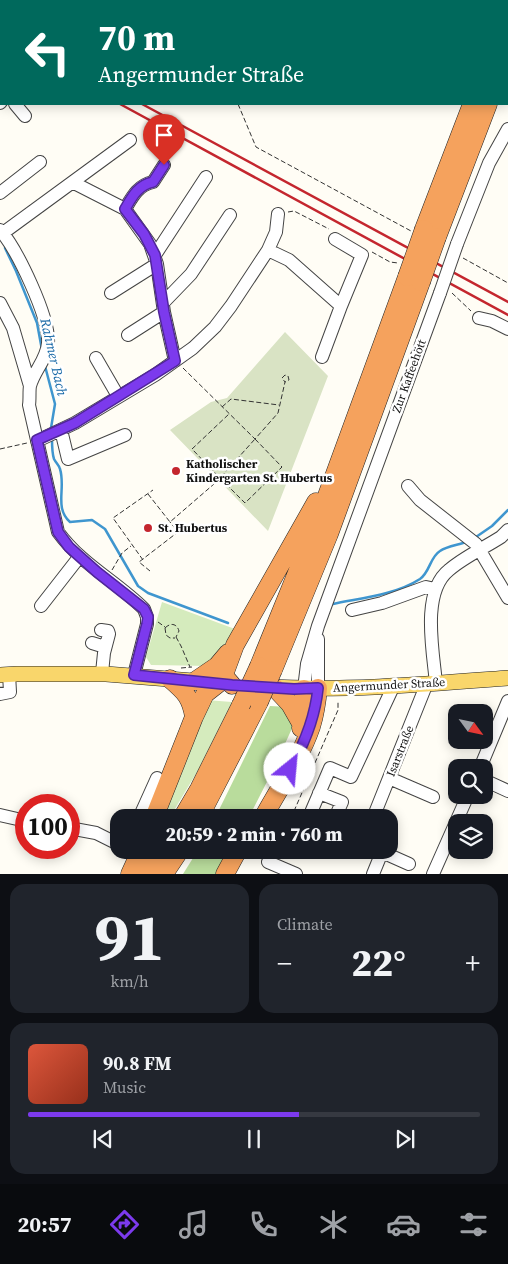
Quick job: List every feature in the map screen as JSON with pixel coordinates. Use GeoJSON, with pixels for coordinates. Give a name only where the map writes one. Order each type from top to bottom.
{"type":"FeatureCollection","features":[{"type":"Feature","properties":{"kind":"highway"},"geometry":{"type":"LineString","coordinates":[[204,809],[259,702],[314,530],[472,105]]}},
{"type":"Feature","properties":{"kind":"highway"},"geometry":{"type":"LineString","coordinates":[[425,232],[488,105]]}},
{"type":"Feature","properties":{"kind":"highway"},"geometry":{"type":"LineString","coordinates":[[187,809],[242,705],[269,674],[329,534],[408,274]]}},
{"type":"Feature","properties":{"kind":"highway"},"geometry":{"type":"LineString","coordinates":[[158,809],[205,694],[225,684],[225,669],[235,645],[342,456]]}},
{"type":"Feature","properties":{"kind":"highway"},"geometry":{"type":"LineString","coordinates":[[193,674],[217,666],[235,645]]}},
{"type":"Feature","properties":{"kind":"highway"},"geometry":{"type":"LineString","coordinates":[[269,674],[302,725]]}},
{"type":"Feature","properties":{"kind":"highway"},"geometry":{"type":"LineString","coordinates":[[170,679],[184,691],[190,700],[194,717]]}},
{"type":"Feature","properties":{"kind":"highway"},"geometry":{"type":"LineString","coordinates":[[261,809],[294,751],[301,732],[311,688]]}},
{"type":"Feature","properties":{"kind":"highway"},"geometry":{"type":"LineString","coordinates":[[268,809],[299,754],[310,728],[316,710],[311,688]]}},
{"type":"Feature","properties":{"kind":"highway"},"geometry":{"type":"LineString","coordinates":[[130,874],[137,859]]}},
{"type":"Feature","properties":{"kind":"highway"},"geometry":{"type":"LineString","coordinates":[[147,874],[156,859]]}},
{"type":"Feature","properties":{"kind":"highway"},"geometry":{"type":"LineString","coordinates":[[164,874],[174,859]]}},
{"type":"Feature","properties":{"kind":"highway"},"geometry":{"type":"LineString","coordinates":[[225,874],[233,859]]}},
{"type":"Feature","properties":{"kind":"highway"},"geometry":{"type":"LineString","coordinates":[[233,874],[241,859]]}},
{"type":"Feature","properties":{"kind":"main road","name":"Angermunder Straße"},"geometry":{"type":"LineString","coordinates":[[4,675],[102,674],[170,679],[193,674],[225,684],[269,674],[311,688],[508,678]]}},
{"type":"Feature","properties":{"kind":"street"},"geometry":{"type":"LineString","coordinates":[[16,105],[25,116]]}},
{"type":"Feature","properties":{"kind":"street","name":"Zur Kaffeehött"},"geometry":{"type":"LineString","coordinates":[[311,688],[307,664],[318,626],[444,292],[457,244],[489,163],[508,129]]}},
{"type":"Feature","properties":{"kind":"street"},"geometry":{"type":"LineString","coordinates":[[30,386],[46,352],[48,341],[44,319],[26,273],[10,243],[1,232],[74,183],[130,140]]}},
{"type":"Feature","properties":{"kind":"street"},"geometry":{"type":"LineString","coordinates":[[0,193],[40,162]]}},
{"type":"Feature","properties":{"kind":"street"},"geometry":{"type":"LineString","coordinates":[[125,209],[134,193],[146,183],[153,182],[164,165]]}},
{"type":"Feature","properties":{"kind":"street"},"geometry":{"type":"LineString","coordinates":[[111,293],[156,260],[206,177]]}},
{"type":"Feature","properties":{"kind":"street"},"geometry":{"type":"LineString","coordinates":[[74,183],[125,209],[144,234],[156,260],[175,361]]}},
{"type":"Feature","properties":{"kind":"street"},"geometry":{"type":"LineString","coordinates":[[40,439],[59,431],[118,396],[193,348],[215,327],[268,250],[276,232],[278,214]]}},
{"type":"Feature","properties":{"kind":"street"},"geometry":{"type":"LineString","coordinates":[[128,335],[164,308],[191,274],[230,215]]}},
{"type":"Feature","properties":{"kind":"street"},"geometry":{"type":"LineString","coordinates":[[322,357],[362,255],[332,234]]}},
{"type":"Feature","properties":{"kind":"street"},"geometry":{"type":"LineString","coordinates":[[268,250],[289,260],[341,306]]}},
{"type":"Feature","properties":{"kind":"street"},"geometry":{"type":"LineString","coordinates":[[0,302],[13,328],[30,386],[29,405],[40,439],[58,532],[69,547],[144,609],[148,617],[134,675]]}},
{"type":"Feature","properties":{"kind":"street"},"geometry":{"type":"LineString","coordinates":[[479,318],[492,321],[508,329]]}},
{"type":"Feature","properties":{"kind":"street"},"geometry":{"type":"LineString","coordinates":[[96,358],[118,396]]}},
{"type":"Feature","properties":{"kind":"street"},"geometry":{"type":"LineString","coordinates":[[59,431],[68,459],[125,435]]}},
{"type":"Feature","properties":{"kind":"street"},"geometry":{"type":"LineString","coordinates":[[408,486],[420,500],[474,543],[508,598]]}},
{"type":"Feature","properties":{"kind":"street"},"geometry":{"type":"LineString","coordinates":[[431,683],[431,612],[438,582],[474,543],[501,537],[508,530]]}},
{"type":"Feature","properties":{"kind":"street"},"geometry":{"type":"LineString","coordinates":[[41,606],[80,556]]}},
{"type":"Feature","properties":{"kind":"street"},"geometry":{"type":"LineString","coordinates":[[352,610],[382,603],[426,586],[435,589]]}},
{"type":"Feature","properties":{"kind":"street"},"geometry":{"type":"LineString","coordinates":[[101,630],[108,631],[109,634],[105,647],[102,674]]}},
{"type":"Feature","properties":{"kind":"street"},"geometry":{"type":"LineString","coordinates":[[92,644],[105,647]]}},
{"type":"Feature","properties":{"kind":"street"},"geometry":{"type":"LineString","coordinates":[[0,694],[10,692],[4,675]]}},
{"type":"Feature","properties":{"kind":"street","name":"Isarstraße"},"geometry":{"type":"LineString","coordinates":[[377,809],[431,683]]}},
{"type":"Feature","properties":{"kind":"street"},"geometry":{"type":"LineString","coordinates":[[313,809],[330,768],[351,777],[394,685]]}},
{"type":"Feature","properties":{"kind":"street"},"geometry":{"type":"LineString","coordinates":[[484,759],[508,701]]}},
{"type":"Feature","properties":{"kind":"street"},"geometry":{"type":"LineString","coordinates":[[143,809],[157,778]]}},
{"type":"Feature","properties":{"kind":"street"},"geometry":{"type":"LineString","coordinates":[[388,782],[433,797]]}},
{"type":"Feature","properties":{"kind":"street"},"geometry":{"type":"LineString","coordinates":[[493,784],[508,791]]}},
{"type":"Feature","properties":{"kind":"street"},"geometry":{"type":"LineString","coordinates":[[320,793],[342,802],[339,809]]}},
{"type":"Feature","properties":{"kind":"street"},"geometry":{"type":"LineString","coordinates":[[433,874],[464,804]]}},
{"type":"Feature","properties":{"kind":"street"},"geometry":{"type":"LineString","coordinates":[[0,815],[15,818]]}},
{"type":"Feature","properties":{"kind":"street"},"geometry":{"type":"LineString","coordinates":[[80,830],[110,839]]}},
{"type":"Feature","properties":{"kind":"street"},"geometry":{"type":"LineString","coordinates":[[373,874],[382,852],[409,864]]}},
{"type":"Feature","properties":{"kind":"street"},"geometry":{"type":"LineString","coordinates":[[268,862],[292,873]]}},
{"type":"Feature","properties":{"kind":"path"},"geometry":{"type":"LineString","coordinates":[[238,105],[256,147],[425,232]]}},
{"type":"Feature","properties":{"kind":"path"},"geometry":{"type":"LineString","coordinates":[[278,214],[294,210],[332,234]]}},
{"type":"Feature","properties":{"kind":"path"},"geometry":{"type":"LineString","coordinates":[[373,252],[408,274]]}},
{"type":"Feature","properties":{"kind":"path"},"geometry":{"type":"LineString","coordinates":[[463,259],[508,283]]}},
{"type":"Feature","properties":{"kind":"path"},"geometry":{"type":"LineString","coordinates":[[444,292],[457,296],[479,318]]}},
{"type":"Feature","properties":{"kind":"path"},"geometry":{"type":"LineString","coordinates":[[175,361],[230,414],[282,466],[245,503],[192,449],[230,414]]}},
{"type":"Feature","properties":{"kind":"path"},"geometry":{"type":"LineString","coordinates":[[170,522],[220,478],[278,413],[285,382]]}},
{"type":"Feature","properties":{"kind":"path"},"geometry":{"type":"LineString","coordinates":[[222,407],[231,398],[280,405]]}},
{"type":"Feature","properties":{"kind":"path"},"geometry":{"type":"LineString","coordinates":[[0,449],[40,439]]}},
{"type":"Feature","properties":{"kind":"path"},"geometry":{"type":"LineString","coordinates":[[150,571],[140,562],[142,560],[113,518],[153,490]]}},
{"type":"Feature","properties":{"kind":"path"},"geometry":{"type":"LineString","coordinates":[[142,560],[178,532],[148,494]]}},
{"type":"Feature","properties":{"kind":"path"},"geometry":{"type":"LineString","coordinates":[[118,560],[122,553],[132,545]]}},
{"type":"Feature","properties":{"kind":"path"},"geometry":{"type":"LineString","coordinates":[[170,624],[178,627],[179,631],[176,638],[170,638],[166,635],[165,628],[170,624]]}},
{"type":"Feature","properties":{"kind":"path"},"geometry":{"type":"LineString","coordinates":[[176,638],[193,674]]}},
{"type":"Feature","properties":{"kind":"path"},"geometry":{"type":"LineString","coordinates":[[295,809],[338,710],[338,688]]}},
{"type":"Feature","properties":{"kind":"green space"},"geometry":{"type":"Polygon","coordinates":[[[285,332],[328,376],[268,531],[170,430],[211,402],[227,398],[285,332]]]}},
{"type":"Feature","properties":{"kind":"green space"},"geometry":{"type":"Polygon","coordinates":[[[162,602],[235,629],[225,652],[210,666],[151,665],[146,657],[162,602]]]}},
{"type":"Feature","properties":{"kind":"green space"},"geometry":{"type":"Polygon","coordinates":[[[206,700],[232,702],[197,772],[175,809],[162,809],[206,700]]]}},
{"type":"Feature","properties":{"kind":"green space"},"geometry":{"type":"Polygon","coordinates":[[[270,706],[289,707],[294,724],[253,809],[219,809],[270,706]]]}},
{"type":"Feature","properties":{"kind":"green space"},"geometry":{"type":"Polygon","coordinates":[[[192,859],[227,859],[219,874],[183,874],[192,859]]]}},
{"type":"Feature","properties":{"kind":"waterway","name":"Rahmer Bach"},"geometry":{"type":"LineString","coordinates":[[5,248],[37,323],[42,350]]}},
{"type":"Feature","properties":{"kind":"waterway","name":"Rahmer Bach"},"geometry":{"type":"LineString","coordinates":[[45,366],[55,404],[51,428]]}},
{"type":"Feature","properties":{"kind":"waterway","name":"Rahmer Bach"},"geometry":{"type":"LineString","coordinates":[[52,439],[53,457],[60,468],[62,483],[61,504],[65,516],[70,522],[92,520],[105,529],[138,586],[148,593],[228,623]]}},
{"type":"Feature","properties":{"kind":"waterway","name":"Rahmer Bach"},"geometry":{"type":"LineString","coordinates":[[476,537],[492,526],[508,510]]}},
{"type":"Feature","properties":{"kind":"waterway","name":"Rahmer Bach"},"geometry":{"type":"LineString","coordinates":[[333,604],[400,589],[420,579],[440,551],[466,542]]}},
{"type":"Feature","properties":{"kind":"railway"},"geometry":{"type":"LineString","coordinates":[[122,105],[508,315]]}},
{"type":"Feature","properties":{"kind":"railway"},"geometry":{"type":"LineString","coordinates":[[144,105],[508,302]]}},
{"type":"Feature","properties":{"kind":"place","name":"Katholischer Kindergarten St. Hubertus"},"geometry":{"type":"Point","coordinates":[176,471]}},
{"type":"Feature","properties":{"kind":"place","name":"St. Hubertus"},"geometry":{"type":"Point","coordinates":[148,528]}},
{"type":"Feature","properties":{"kind":"route"},"geometry":{"type":"LineString","coordinates":[[164,165],[153,182],[146,183],[134,193],[125,209],[144,234],[155,255],[164,312],[175,361],[75,423],[37,440],[58,532],[69,547],[97,572],[138,602],[148,617],[134,675],[232,685],[294,689],[318,688],[316,710],[310,728],[299,754],[290,769]]}}]}
